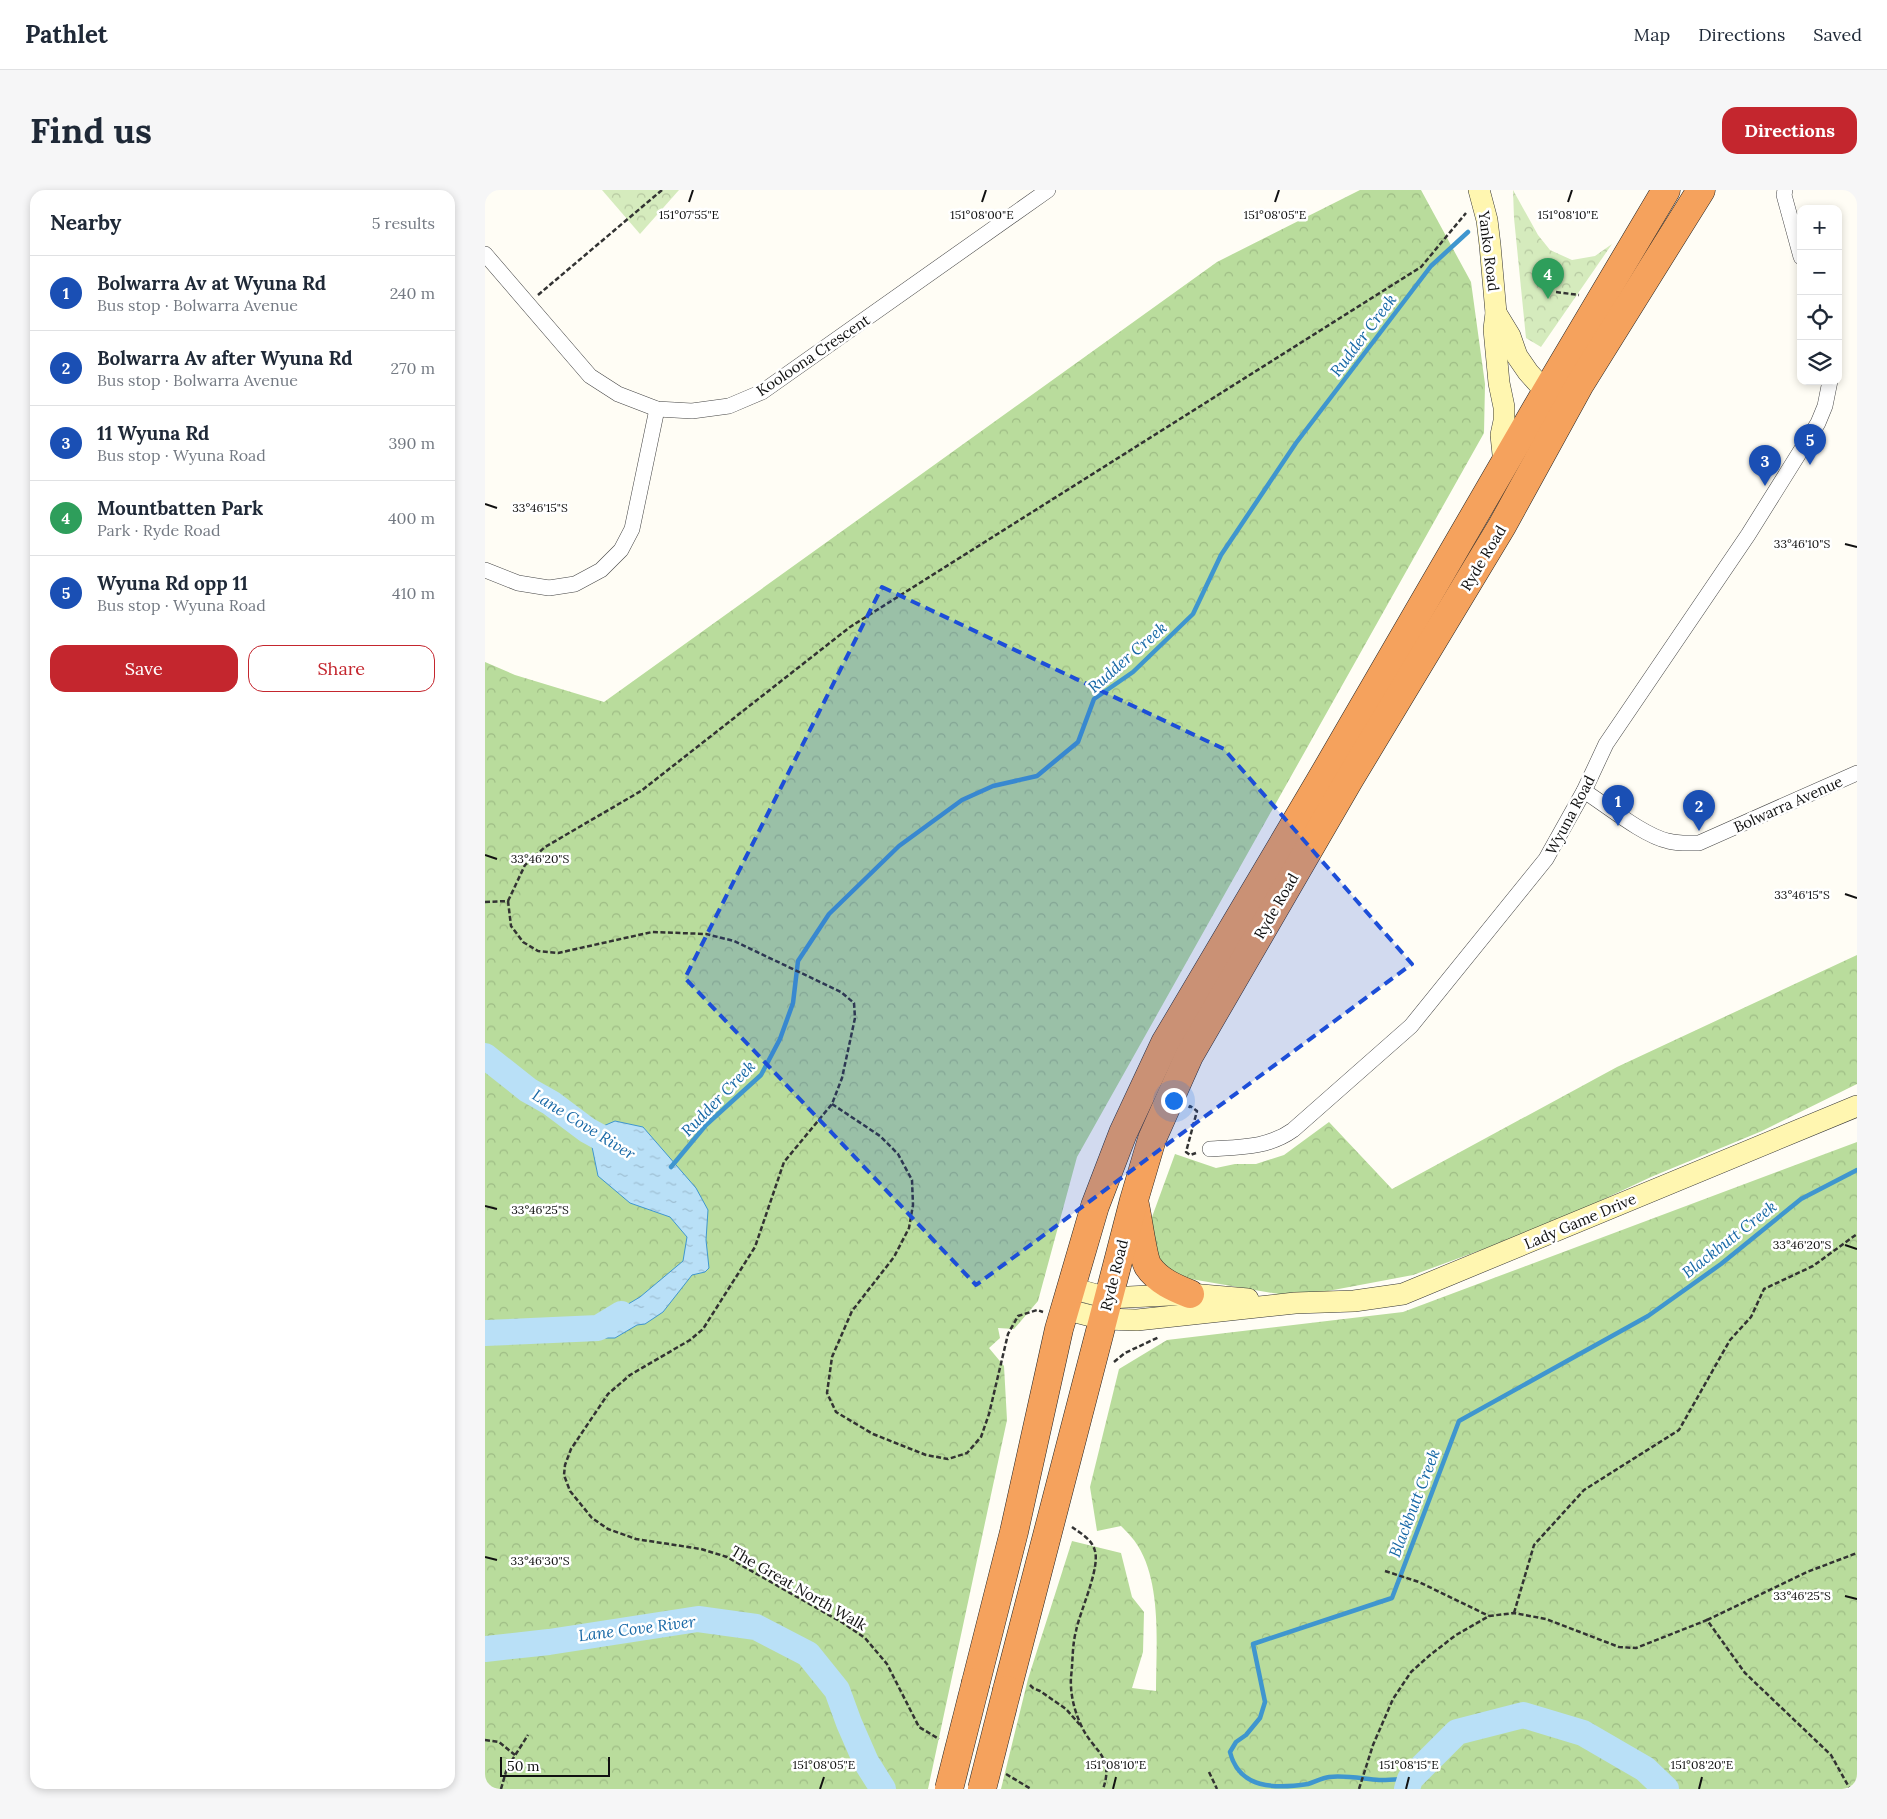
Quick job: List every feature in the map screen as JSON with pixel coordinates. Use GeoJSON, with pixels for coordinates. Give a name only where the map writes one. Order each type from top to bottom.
{"type":"FeatureCollection","features":[{"type":"Feature","properties":{"kind":"highway","name":"Ryde Road"},"geometry":{"type":"LineString","coordinates":[[982,1789],[1018,1686],[1106,1308],[1152,1139],[1189,1056],[1349,780],[1502,526],[1548,404],[1666,190]]}},
{"type":"Feature","properties":{"kind":"highway","name":"Ryde Road"},"geometry":{"type":"LineString","coordinates":[[949,1789],[1014,1532],[1059,1303],[1123,1133],[1165,1043],[1504,464],[1701,190]]}},
{"type":"Feature","properties":{"kind":"highway"},"geometry":{"type":"LineString","coordinates":[[1134,1200],[1147,1265],[1155,1275],[1172,1286],[1190,1294]]}},
{"type":"Feature","properties":{"kind":"main road","name":"Yanko Road"},"geometry":{"type":"LineString","coordinates":[[1480,193],[1491,244],[1496,313],[1494,330],[1499,383],[1504,407],[1501,435],[1504,464]]}},
{"type":"Feature","properties":{"kind":"main road","name":"Yanko Road"},"geometry":{"type":"LineString","coordinates":[[1496,313],[1510,336],[1517,356],[1548,404]]}},
{"type":"Feature","properties":{"kind":"main road","name":"Yanko Road"},"geometry":{"type":"LineString","coordinates":[[1497,354],[1520,386],[1548,404]]}},
{"type":"Feature","properties":{"kind":"main road","name":"Lady Game Drive"},"geometry":{"type":"LineString","coordinates":[[1059,1303],[1106,1308],[1137,1320],[1295,1303],[1354,1301],[1403,1294],[1857,1106]]}},
{"type":"Feature","properties":{"kind":"main road","name":"Lady Game Drive"},"geometry":{"type":"LineString","coordinates":[[1106,1308],[1190,1294],[1295,1303]]}},
{"type":"Feature","properties":{"kind":"street","name":"Kooloona Crescent"},"geometry":{"type":"LineString","coordinates":[[485,254],[589,376],[618,394],[657,409],[692,411],[729,406],[761,392],[1048,190]]}},
{"type":"Feature","properties":{"kind":"street"},"geometry":{"type":"LineString","coordinates":[[1782,192],[1799,250]]}},
{"type":"Feature","properties":{"kind":"street","name":"Wyuna Road"},"geometry":{"type":"LineString","coordinates":[[1210,1149],[1256,1146],[1284,1136],[1411,1026],[1547,859],[1584,791],[1606,744],[1748,535],[1818,423],[1825,406],[1829,385]]}},
{"type":"Feature","properties":{"kind":"street"},"geometry":{"type":"LineString","coordinates":[[485,570],[518,583],[549,588],[575,584],[601,570],[621,550],[632,529],[657,409]]}},
{"type":"Feature","properties":{"kind":"street","name":"Bolwarra Avenue"},"geometry":{"type":"LineString","coordinates":[[1584,791],[1653,836],[1667,841],[1699,843],[1857,773]]}},
{"type":"Feature","properties":{"kind":"path"},"geometry":{"type":"LineString","coordinates":[[527,304],[662,190]]}},
{"type":"Feature","properties":{"kind":"path"},"geometry":{"type":"LineString","coordinates":[[485,902],[508,901],[525,866],[545,847],[641,791],[850,627],[1421,267],[1480,193]]}},
{"type":"Feature","properties":{"kind":"path"},"geometry":{"type":"LineString","coordinates":[[1556,292],[1581,295]]}},
{"type":"Feature","properties":{"kind":"path","name":"The Great North Walk"},"geometry":{"type":"LineString","coordinates":[[508,901],[511,926],[523,942],[538,951],[559,953],[652,932],[706,934],[734,941],[841,992],[854,1002],[855,1018],[842,1078],[832,1104],[784,1162],[755,1247],[703,1329],[690,1340],[630,1375],[607,1394],[571,1449],[565,1465],[564,1475],[569,1491],[592,1518],[607,1529],[636,1539],[701,1549],[727,1557],[851,1628],[865,1638],[887,1664],[919,1728]]}},
{"type":"Feature","properties":{"kind":"path"},"geometry":{"type":"LineString","coordinates":[[832,1104],[879,1136],[898,1154],[912,1180],[913,1205],[909,1228],[894,1257],[852,1311],[832,1358],[827,1392],[836,1412],[873,1434],[926,1455],[948,1459],[967,1453],[981,1438],[984,1430],[1008,1334],[1018,1316],[1059,1303]]}},
{"type":"Feature","properties":{"kind":"path"},"geometry":{"type":"LineString","coordinates":[[1186,1114],[1190,1106],[1197,1111],[1186,1152],[1190,1155],[1210,1149]]}},
{"type":"Feature","properties":{"kind":"path"},"geometry":{"type":"LineString","coordinates":[[1514,1613],[1533,1545],[1584,1490],[1679,1430],[1730,1340],[1751,1317],[1764,1289],[1813,1266],[1857,1234]]}},
{"type":"Feature","properties":{"kind":"path"},"geometry":{"type":"LineString","coordinates":[[1112,1365],[1125,1352],[1162,1336]]}},
{"type":"Feature","properties":{"kind":"path"},"geometry":{"type":"LineString","coordinates":[[1069,1525],[1089,1540],[1095,1550],[1096,1557],[1096,1564],[1075,1632],[1073,1652],[1072,1700],[1081,1726]]}},
{"type":"Feature","properties":{"kind":"path"},"geometry":{"type":"LineString","coordinates":[[1359,1789],[1373,1745],[1393,1699],[1411,1672],[1456,1634],[1489,1616],[1514,1613],[1546,1619],[1619,1647],[1636,1648],[1707,1620],[1807,1572],[1857,1553]]}},
{"type":"Feature","properties":{"kind":"path"},"geometry":{"type":"LineString","coordinates":[[1385,1571],[1419,1582],[1489,1616]]}},
{"type":"Feature","properties":{"kind":"path"},"geometry":{"type":"LineString","coordinates":[[1707,1620],[1745,1673],[1831,1755],[1851,1789]]}},
{"type":"Feature","properties":{"kind":"path"},"geometry":{"type":"LineString","coordinates":[[1018,1686],[1040,1691],[1067,1709],[1105,1759],[1107,1778],[1103,1789]]}},
{"type":"Feature","properties":{"kind":"path"},"geometry":{"type":"LineString","coordinates":[[501,1789],[507,1768],[528,1735]]}},
{"type":"Feature","properties":{"kind":"path"},"geometry":{"type":"LineString","coordinates":[[485,1740],[499,1742],[515,1755]]}},
{"type":"Feature","properties":{"kind":"path"},"geometry":{"type":"LineString","coordinates":[[1209,1772],[1217,1789]]}},
{"type":"Feature","properties":{"kind":"highlighted area"},"geometry":{"type":"Polygon","coordinates":[[[882,587],[1224,749],[1412,964],[976,1285],[685,978],[882,587]]]}},
{"type":"Feature","properties":{"kind":"green space"},"geometry":{"type":"Polygon","coordinates":[[[602,190],[679,190],[640,234],[602,190]]]}},
{"type":"Feature","properties":{"kind":"green space"},"geometry":{"type":"Polygon","coordinates":[[[1360,190],[1421,190],[1471,282],[1485,384],[1484,433],[1077,1157],[1038,1301],[1014,1329],[998,1328],[1000,1338],[989,1348],[1004,1366],[1007,1420],[928,1789],[485,1789],[485,662],[515,675],[604,702],[1217,262],[1360,190]]]}},
{"type":"Feature","properties":{"kind":"green space"},"geometry":{"type":"Polygon","coordinates":[[[1513,190],[1538,235],[1550,250],[1572,260],[1595,256],[1612,244],[1541,347],[1526,338],[1513,190]]]}},
{"type":"Feature","properties":{"kind":"green space"},"geometry":{"type":"Polygon","coordinates":[[[1857,955],[1857,1084],[1762,1131],[1651,1177],[1544,1227],[1413,1275],[1296,1297],[1185,1278],[1170,1272],[1151,1253],[1152,1217],[1175,1154],[1216,1168],[1235,1164],[1256,1164],[1284,1155],[1329,1122],[1392,1189],[1617,1067],[1857,955]]]}},
{"type":"Feature","properties":{"kind":"green space"},"geometry":{"type":"Polygon","coordinates":[[[1857,1142],[1857,1789],[1673,1789],[1647,1770],[1662,1789],[1001,1789],[1028,1679],[1072,1541],[1121,1553],[1132,1597],[1144,1612],[1143,1652],[1132,1688],[1156,1691],[1156,1617],[1151,1579],[1146,1562],[1136,1543],[1121,1526],[1097,1531],[1090,1487],[1119,1369],[1167,1340],[1403,1312],[1857,1142]]]}},
{"type":"Feature","properties":{"kind":"water"},"geometry":{"type":"Polygon","coordinates":[[[615,1121],[643,1127],[696,1188],[708,1210],[706,1240],[709,1268],[705,1272],[692,1275],[663,1312],[645,1324],[637,1325],[615,1338],[591,1338],[588,1332],[591,1326],[640,1297],[683,1261],[687,1237],[670,1217],[630,1203],[598,1176],[590,1137],[601,1127],[615,1121]]]}},
{"type":"Feature","properties":{"kind":"waterway","name":"Rudder Creek"},"geometry":{"type":"LineString","coordinates":[[671,1167],[706,1125],[761,1075],[780,1039],[793,1003],[798,961],[829,914],[899,846],[962,800],[993,786],[1037,776],[1078,742],[1094,699],[1133,672],[1193,614],[1221,555],[1296,443],[1431,266],[1468,232]]}},
{"type":"Feature","properties":{"kind":"waterway","name":"Lane Cove River"},"geometry":{"type":"LineString","coordinates":[[485,1056],[528,1090],[551,1103],[587,1130],[625,1151]]}},
{"type":"Feature","properties":{"kind":"waterway","name":"Blackbutt Creek"},"geometry":{"type":"LineString","coordinates":[[1410,1779],[1379,1780],[1335,1777],[1296,1786],[1271,1786],[1250,1780],[1241,1773],[1230,1752],[1236,1742],[1246,1735],[1260,1718],[1265,1702],[1253,1644],[1392,1598],[1459,1421],[1648,1316],[1721,1264],[1801,1199],[1857,1170]]}},
{"type":"Feature","properties":{"kind":"waterway","name":"Lane Cove River"},"geometry":{"type":"LineString","coordinates":[[485,1333],[598,1328],[621,1314]]}},
{"type":"Feature","properties":{"kind":"waterway","name":"Lane Cove River"},"geometry":{"type":"LineString","coordinates":[[485,1649],[549,1642],[698,1619],[756,1627],[808,1654],[837,1690],[866,1762],[883,1789]]}},
{"type":"Feature","properties":{"kind":"waterway","name":"Lane Cove River"},"geometry":{"type":"LineString","coordinates":[[1407,1789],[1410,1779],[1457,1732],[1523,1715],[1583,1733],[1645,1769],[1666,1789]]}},
{"type":"Feature","properties":{"kind":"place","name":"Mountbatten Park"},"geometry":{"type":"Point","coordinates":[1548,299]}},
{"type":"Feature","properties":{"kind":"place","name":"Wyuna Rd opp 11"},"geometry":{"type":"Point","coordinates":[1810,465]}},
{"type":"Feature","properties":{"kind":"place","name":"11 Wyuna Rd"},"geometry":{"type":"Point","coordinates":[1765,486]}},
{"type":"Feature","properties":{"kind":"place","name":"Bolwarra Av at Wyuna Rd"},"geometry":{"type":"Point","coordinates":[1618,826]}},
{"type":"Feature","properties":{"kind":"place","name":"Bolwarra Av after Wyuna Rd"},"geometry":{"type":"Point","coordinates":[1699,831]}}]}
